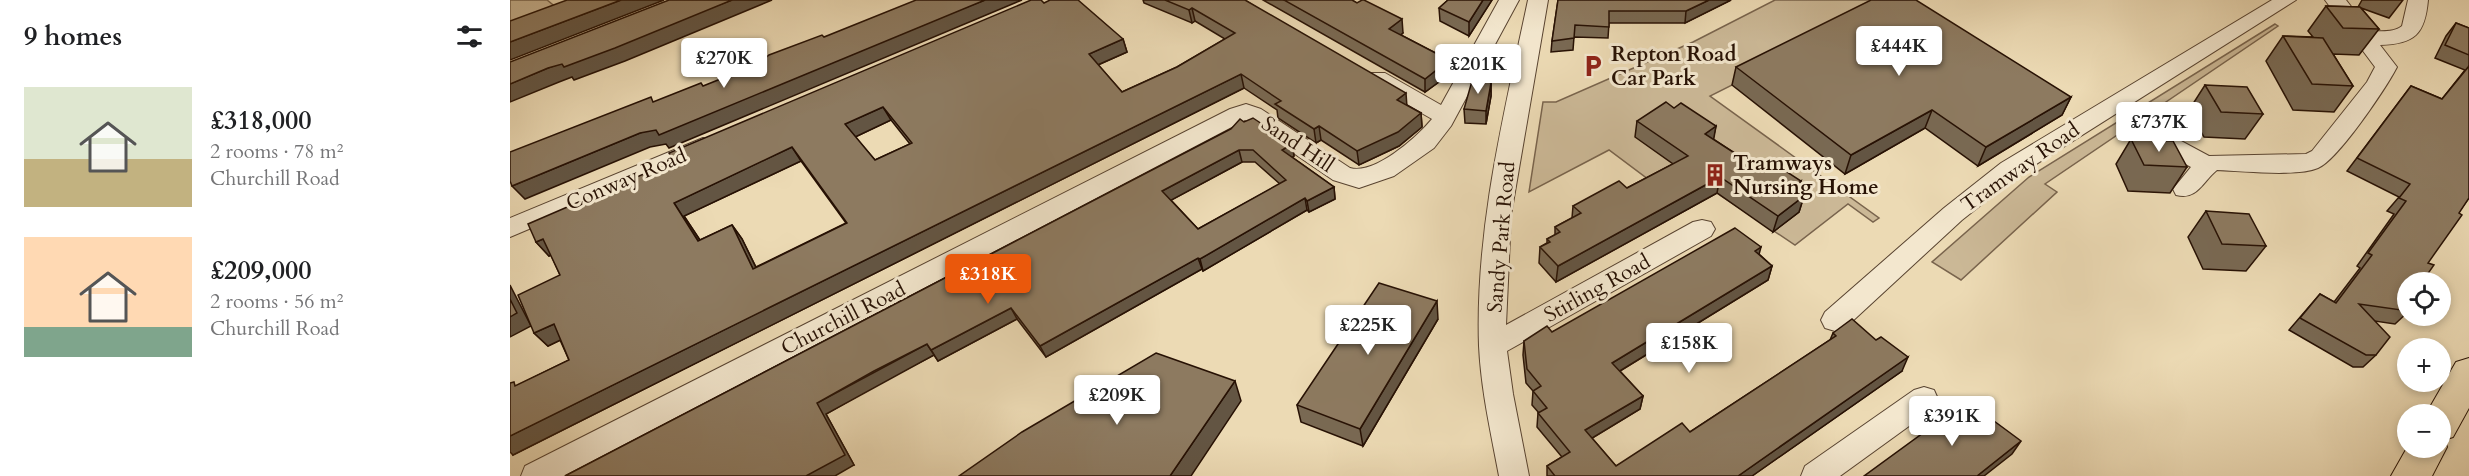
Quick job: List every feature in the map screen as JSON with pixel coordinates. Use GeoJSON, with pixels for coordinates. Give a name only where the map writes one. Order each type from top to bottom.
{"type":"FeatureCollection","features":[{"type":"Feature","properties":{"kind":"highway"},"geometry":{"type":"LineString","coordinates":[[2451,406],[2469,374]]}},
{"type":"Feature","properties":{"kind":"highway"},"geometry":{"type":"LineString","coordinates":[[2411,476],[2422,458]]}},
{"type":"Feature","properties":{"kind":"street","name":"Sand Hill"},"geometry":{"type":"LineString","coordinates":[[1246,112],[1342,174],[1359,179],[1385,170],[1407,158],[1426,142],[1444,117],[1509,0]]}},
{"type":"Feature","properties":{"kind":"street","name":"Sandy Park Road"},"geometry":{"type":"LineString","coordinates":[[1514,476],[1493,346],[1492,289],[1500,213],[1538,0]]}},
{"type":"Feature","properties":{"kind":"street","name":"Tramway Road"},"geometry":{"type":"LineString","coordinates":[[1835,320],[1962,206],[2010,169],[2286,0]]}},
{"type":"Feature","properties":{"kind":"street"},"geometry":{"type":"LineString","coordinates":[[2185,189],[2207,165],[2233,160],[2297,163],[2311,162],[2320,157],[2384,74],[2386,67],[2335,0]]}},
{"type":"Feature","properties":{"kind":"street"},"geometry":{"type":"LineString","coordinates":[[2366,38],[2398,37],[2408,33],[2418,18],[2418,0]]}},
{"type":"Feature","properties":{"kind":"street"},"geometry":{"type":"LineString","coordinates":[[1364,70],[1444,117]]}},
{"type":"Feature","properties":{"kind":"street","name":"Churchill Road"},"geometry":{"type":"LineString","coordinates":[[536,476],[1246,112]]}},
{"type":"Feature","properties":{"kind":"street","name":"Conway Road"},"geometry":{"type":"LineString","coordinates":[[510,228],[720,139]]}},
{"type":"Feature","properties":{"kind":"street"},"geometry":{"type":"LineString","coordinates":[[2162,141],[2207,165]]}},
{"type":"Feature","properties":{"kind":"street","name":"Stirling Road"},"geometry":{"type":"LineString","coordinates":[[1493,346],[1702,229]]}},
{"type":"Feature","properties":{"kind":"street"},"geometry":{"type":"LineString","coordinates":[[1816,476],[1924,399]]}},
{"type":"Feature","properties":{"kind":"shaded area"},"geometry":{"type":"Polygon","coordinates":[[[510,0],[547,0],[568,17],[510,39],[510,0]]]}},
{"type":"Feature","properties":{"kind":"shaded area"},"geometry":{"type":"Polygon","coordinates":[[[1775,0],[1901,0],[1710,96],[1879,218],[1873,222],[1848,204],[1795,245],[1691,176],[1709,195],[1688,209],[1609,150],[1529,192],[1543,102],[1556,102],[1693,42],[1775,0]]]}},
{"type":"Feature","properties":{"kind":"shaded area"},"geometry":{"type":"Polygon","coordinates":[[[2275,24],[2278,26],[2045,184],[2057,192],[1961,280],[1932,262],[2029,177],[2275,24]]]}},
{"type":"Feature","properties":{"kind":"building"},"geometry":{"type":"Polygon","coordinates":[[[567,0],[621,0],[510,42],[510,21],[567,0]]]}},
{"type":"Feature","properties":{"kind":"building"},"geometry":{"type":"Polygon","coordinates":[[[669,0],[732,0],[615,48],[564,67],[562,64],[548,68],[510,84],[510,62],[669,0]]]}},
{"type":"Feature","properties":{"kind":"building"},"geometry":{"type":"Polygon","coordinates":[[[916,0],[985,0],[659,135],[656,130],[640,133],[512,186],[510,152],[651,97],[653,102],[701,83],[703,86],[758,64],[769,55],[822,35],[824,37],[916,0]]]}},
{"type":"Feature","properties":{"kind":"building"},"geometry":{"type":"Polygon","coordinates":[[[1031,0],[1041,0],[1044,3],[1050,0],[1078,0],[1123,39],[1089,54],[1122,92],[1177,67],[1235,33],[1192,8],[1189,10],[1165,0],[1245,0],[1406,93],[1397,100],[1421,113],[1398,132],[1357,151],[1319,126],[1314,129],[1275,104],[1281,101],[1241,74],[510,436],[510,383],[514,382],[515,386],[569,360],[554,324],[534,333],[518,295],[560,275],[543,239],[536,242],[528,224],[674,161],[669,153],[1031,0]],[[883,107],[845,124],[875,160],[912,143],[883,107]],[[792,147],[674,203],[698,241],[732,225],[753,269],[847,223],[792,147]]]}},
{"type":"Feature","properties":{"kind":"building"},"geometry":{"type":"Polygon","coordinates":[[[1284,0],[1352,0],[1357,3],[1364,0],[1402,19],[1389,29],[1449,60],[1425,79],[1284,0]]]}},
{"type":"Feature","properties":{"kind":"building"},"geometry":{"type":"Polygon","coordinates":[[[1448,0],[1483,0],[1469,22],[1439,8],[1448,0]]]}},
{"type":"Feature","properties":{"kind":"building"},"geometry":{"type":"Polygon","coordinates":[[[1558,0],[1709,0],[1686,11],[1609,11],[1609,27],[1575,25],[1574,38],[1552,41],[1558,0]]]}},
{"type":"Feature","properties":{"kind":"building"},"geometry":{"type":"Polygon","coordinates":[[[1871,0],[1916,0],[2071,97],[1986,147],[1932,110],[1851,155],[1736,67],[1871,0]]]}},
{"type":"Feature","properties":{"kind":"building"},"geometry":{"type":"Polygon","coordinates":[[[2326,6],[2360,7],[2379,29],[2343,28],[2326,6]]]}},
{"type":"Feature","properties":{"kind":"building"},"geometry":{"type":"Polygon","coordinates":[[[2456,23],[2469,28],[2469,55],[2445,45],[2456,23]]]}},
{"type":"Feature","properties":{"kind":"building"},"geometry":{"type":"Polygon","coordinates":[[[2283,36],[2323,38],[2353,86],[2312,84],[2283,36]]]}},
{"type":"Feature","properties":{"kind":"building"},"geometry":{"type":"Polygon","coordinates":[[[2469,66],[2469,198],[2459,213],[2462,215],[2428,263],[2434,265],[2429,272],[2397,272],[2397,309],[2359,304],[2390,337],[2376,355],[2366,355],[2300,318],[2320,294],[2336,303],[2372,255],[2368,253],[2406,201],[2399,198],[2410,184],[2357,158],[2411,86],[2442,99],[2469,66]]]}},
{"type":"Feature","properties":{"kind":"building"},"geometry":{"type":"Polygon","coordinates":[[[1474,74],[1491,83],[1486,111],[1464,109],[1474,74]]]}},
{"type":"Feature","properties":{"kind":"building"},"geometry":{"type":"Polygon","coordinates":[[[2205,85],[2247,87],[2263,114],[2221,112],[2205,85]]]}},
{"type":"Feature","properties":{"kind":"building"},"geometry":{"type":"Polygon","coordinates":[[[1666,102],[1674,108],[1681,103],[1716,126],[1705,134],[1756,167],[1767,159],[1801,181],[1792,188],[1804,196],[1778,216],[1720,177],[1558,266],[1540,247],[1550,242],[1547,239],[1560,232],[1555,227],[1581,213],[1573,206],[1619,181],[1627,188],[1688,156],[1637,121],[1666,102]]]}},
{"type":"Feature","properties":{"kind":"building"},"geometry":{"type":"Polygon","coordinates":[[[1253,118],[1292,144],[1282,150],[1334,187],[1307,201],[1305,198],[1200,259],[1198,258],[1040,346],[1011,308],[931,350],[927,344],[874,371],[817,403],[845,455],[806,476],[565,476],[1231,129],[1240,119],[1244,122],[1253,118]],[[1239,150],[1162,191],[1198,229],[1286,180],[1253,150],[1239,150]]]}},
{"type":"Feature","properties":{"kind":"building"},"geometry":{"type":"Polygon","coordinates":[[[2131,139],[2173,141],[2187,167],[2144,165],[2131,139]]]}},
{"type":"Feature","properties":{"kind":"building"},"geometry":{"type":"Polygon","coordinates":[[[2206,211],[2249,214],[2266,246],[2222,244],[2206,211]]]}},
{"type":"Feature","properties":{"kind":"building"},"geometry":{"type":"Polygon","coordinates":[[[1735,228],[1761,247],[1755,251],[1772,266],[1612,363],[1643,396],[1585,430],[1616,466],[1682,423],[1690,432],[1836,336],[1833,333],[1852,319],[1876,340],[1881,337],[1908,357],[1738,476],[1555,476],[1547,466],[1570,452],[1538,413],[1547,408],[1533,391],[1541,386],[1527,369],[1524,341],[1547,326],[1552,332],[1735,228]]]}},
{"type":"Feature","properties":{"kind":"building"},"geometry":{"type":"Polygon","coordinates":[[[1379,283],[1437,301],[1360,429],[1297,405],[1379,283]]]}},
{"type":"Feature","properties":{"kind":"building"},"geometry":{"type":"Polygon","coordinates":[[[510,299],[517,313],[510,317],[510,299]]]}},
{"type":"Feature","properties":{"kind":"building"},"geometry":{"type":"Polygon","coordinates":[[[1156,353],[1235,381],[1170,476],[959,476],[1022,432],[1156,353]]]}},
{"type":"Feature","properties":{"kind":"building"},"geometry":{"type":"Polygon","coordinates":[[[1967,401],[2021,441],[1977,476],[1864,476],[1967,401]]]}},
{"type":"Feature","properties":{"kind":"place","name":"Repton Road Car Park"},"geometry":{"type":"Point","coordinates":[1593,66]}},
{"type":"Feature","properties":{"kind":"place","name":"Tramways Nursing Home"},"geometry":{"type":"Point","coordinates":[1715,175]}}]}
